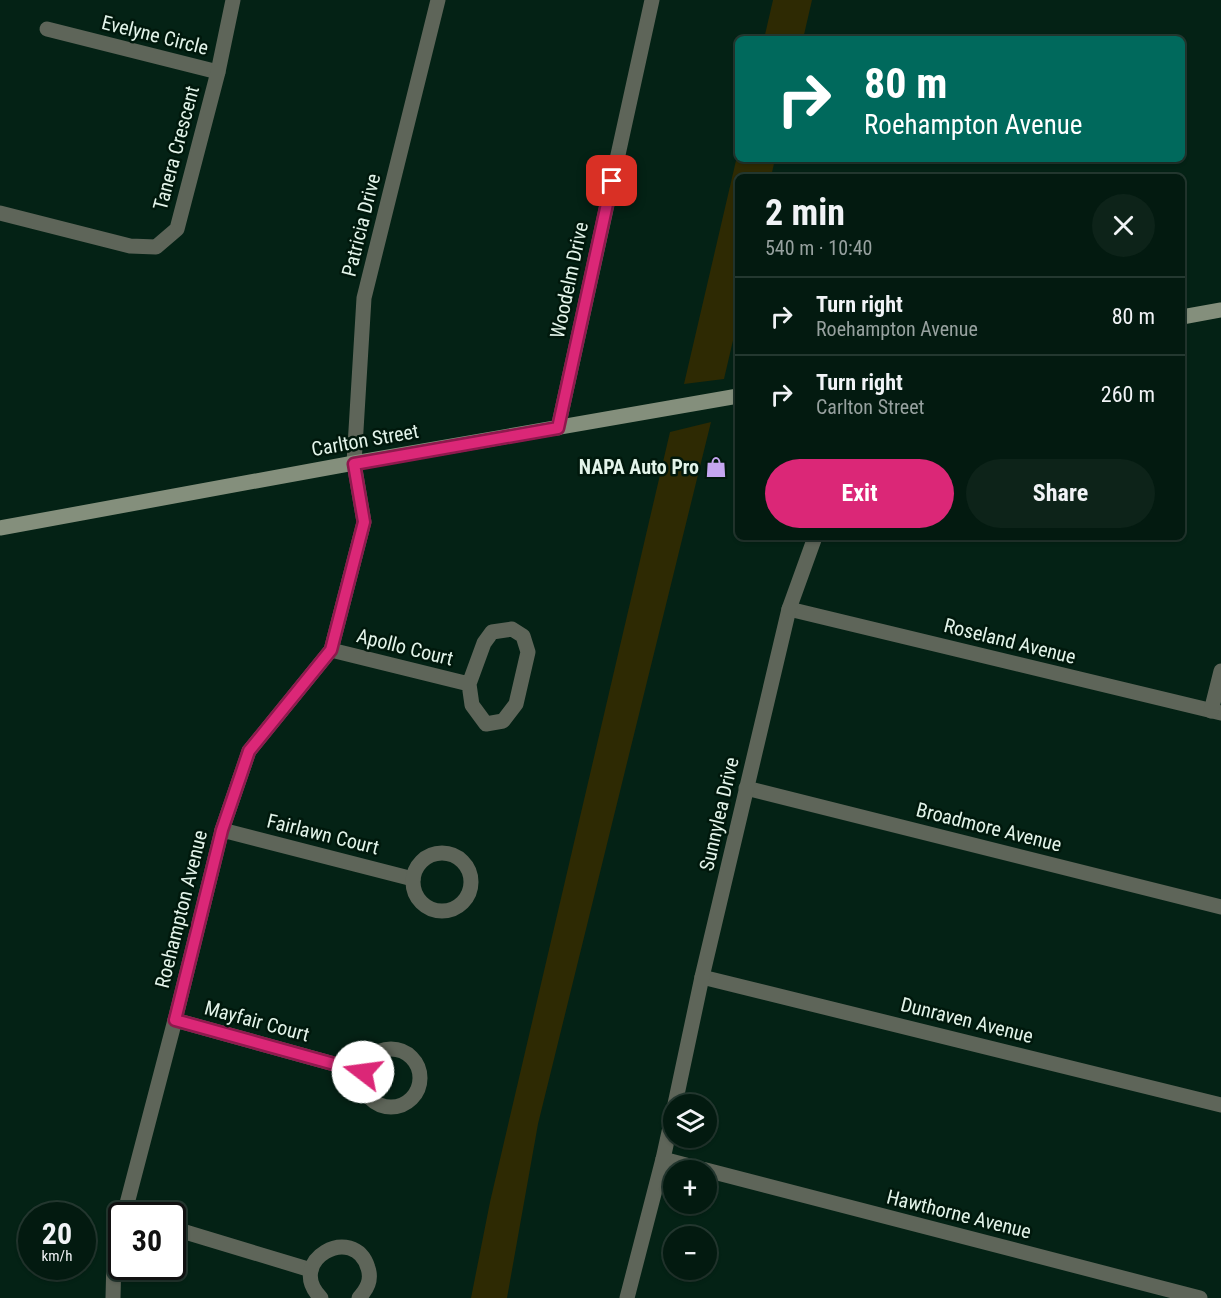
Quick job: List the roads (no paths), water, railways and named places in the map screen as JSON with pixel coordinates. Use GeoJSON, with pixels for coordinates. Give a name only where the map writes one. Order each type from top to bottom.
{"type":"FeatureCollection","features":[{"type":"Feature","properties":{"kind":"main road"},"geometry":{"type":"LineString","coordinates":[[1185,316],[1221,310]]}},
{"type":"Feature","properties":{"kind":"main road","name":"Carlton Street"},"geometry":{"type":"LineString","coordinates":[[0,528],[735,397]]}},
{"type":"Feature","properties":{"kind":"street","name":"Tanera Crescent"},"geometry":{"type":"LineString","coordinates":[[0,213],[130,246],[156,247],[177,230],[218,72],[233,0]]}},
{"type":"Feature","properties":{"kind":"street","name":"Patricia Drive"},"geometry":{"type":"LineString","coordinates":[[354,464],[364,298],[438,0]]}},
{"type":"Feature","properties":{"kind":"street","name":"Woodelm Drive"},"geometry":{"type":"LineString","coordinates":[[558,428],[652,0]]}},
{"type":"Feature","properties":{"kind":"street","name":"Evelyne Circle"},"geometry":{"type":"LineString","coordinates":[[47,29],[218,72]]}},
{"type":"Feature","properties":{"kind":"street","name":"Roehampton Avenue"},"geometry":{"type":"LineString","coordinates":[[129,1202],[222,830],[249,751],[331,650],[364,522],[354,464]]}},
{"type":"Feature","properties":{"kind":"street","name":"Sunnylea Drive"},"geometry":{"type":"LineString","coordinates":[[677,1094],[702,976],[789,609],[814,540]]}},
{"type":"Feature","properties":{"kind":"street","name":"Roseland Avenue"},"geometry":{"type":"LineString","coordinates":[[789,609],[1216,712]]}},
{"type":"Feature","properties":{"kind":"street","name":"Apollo Court"},"geometry":{"type":"LineString","coordinates":[[512,629],[523,636],[528,652],[516,704],[503,721],[486,724],[472,705],[469,684],[484,643],[492,632],[512,629]]}},
{"type":"Feature","properties":{"kind":"street","name":"Apollo Court"},"geometry":{"type":"LineString","coordinates":[[331,650],[469,684]]}},
{"type":"Feature","properties":{"kind":"street"},"geometry":{"type":"LineString","coordinates":[[1216,712],[1221,671]]}},
{"type":"Feature","properties":{"kind":"street","name":"Broadmore Avenue"},"geometry":{"type":"LineString","coordinates":[[746,788],[1221,907]]}},
{"type":"Feature","properties":{"kind":"street","name":"Fairlawn Court"},"geometry":{"type":"LineString","coordinates":[[222,830],[413,879]]}},
{"type":"Feature","properties":{"kind":"street","name":"Dunraven Avenue"},"geometry":{"type":"LineString","coordinates":[[702,976],[1221,1105]]}},
{"type":"Feature","properties":{"kind":"street","name":"Mayfair Court"},"geometry":{"type":"LineString","coordinates":[[175,1020],[363,1072]]}},
{"type":"Feature","properties":{"kind":"street"},"geometry":{"type":"LineString","coordinates":[[627,1298],[665,1148]]}},
{"type":"Feature","properties":{"kind":"street","name":"Hawthorne Avenue"},"geometry":{"type":"LineString","coordinates":[[663,1159],[667,1160]]}},
{"type":"Feature","properties":{"kind":"street","name":"Hawthorne Avenue"},"geometry":{"type":"LineString","coordinates":[[717,1173],[1200,1298]]}},
{"type":"Feature","properties":{"kind":"street"},"geometry":{"type":"LineString","coordinates":[[186,1232],[311,1270]]}},
{"type":"Feature","properties":{"kind":"street"},"geometry":{"type":"LineString","coordinates":[[321,1298],[313,1288],[311,1270],[320,1255],[327,1249],[336,1247],[354,1250],[366,1263],[369,1281],[366,1290],[359,1298]]}},
{"type":"Feature","properties":{"kind":"street","name":"Roehampton Avenue"},"geometry":{"type":"LineString","coordinates":[[113,1280],[113,1298]]}},
{"type":"Feature","properties":{"kind":"place","name":"NAPA Auto Pro"},"geometry":{"type":"Point","coordinates":[716,467]}}]}
